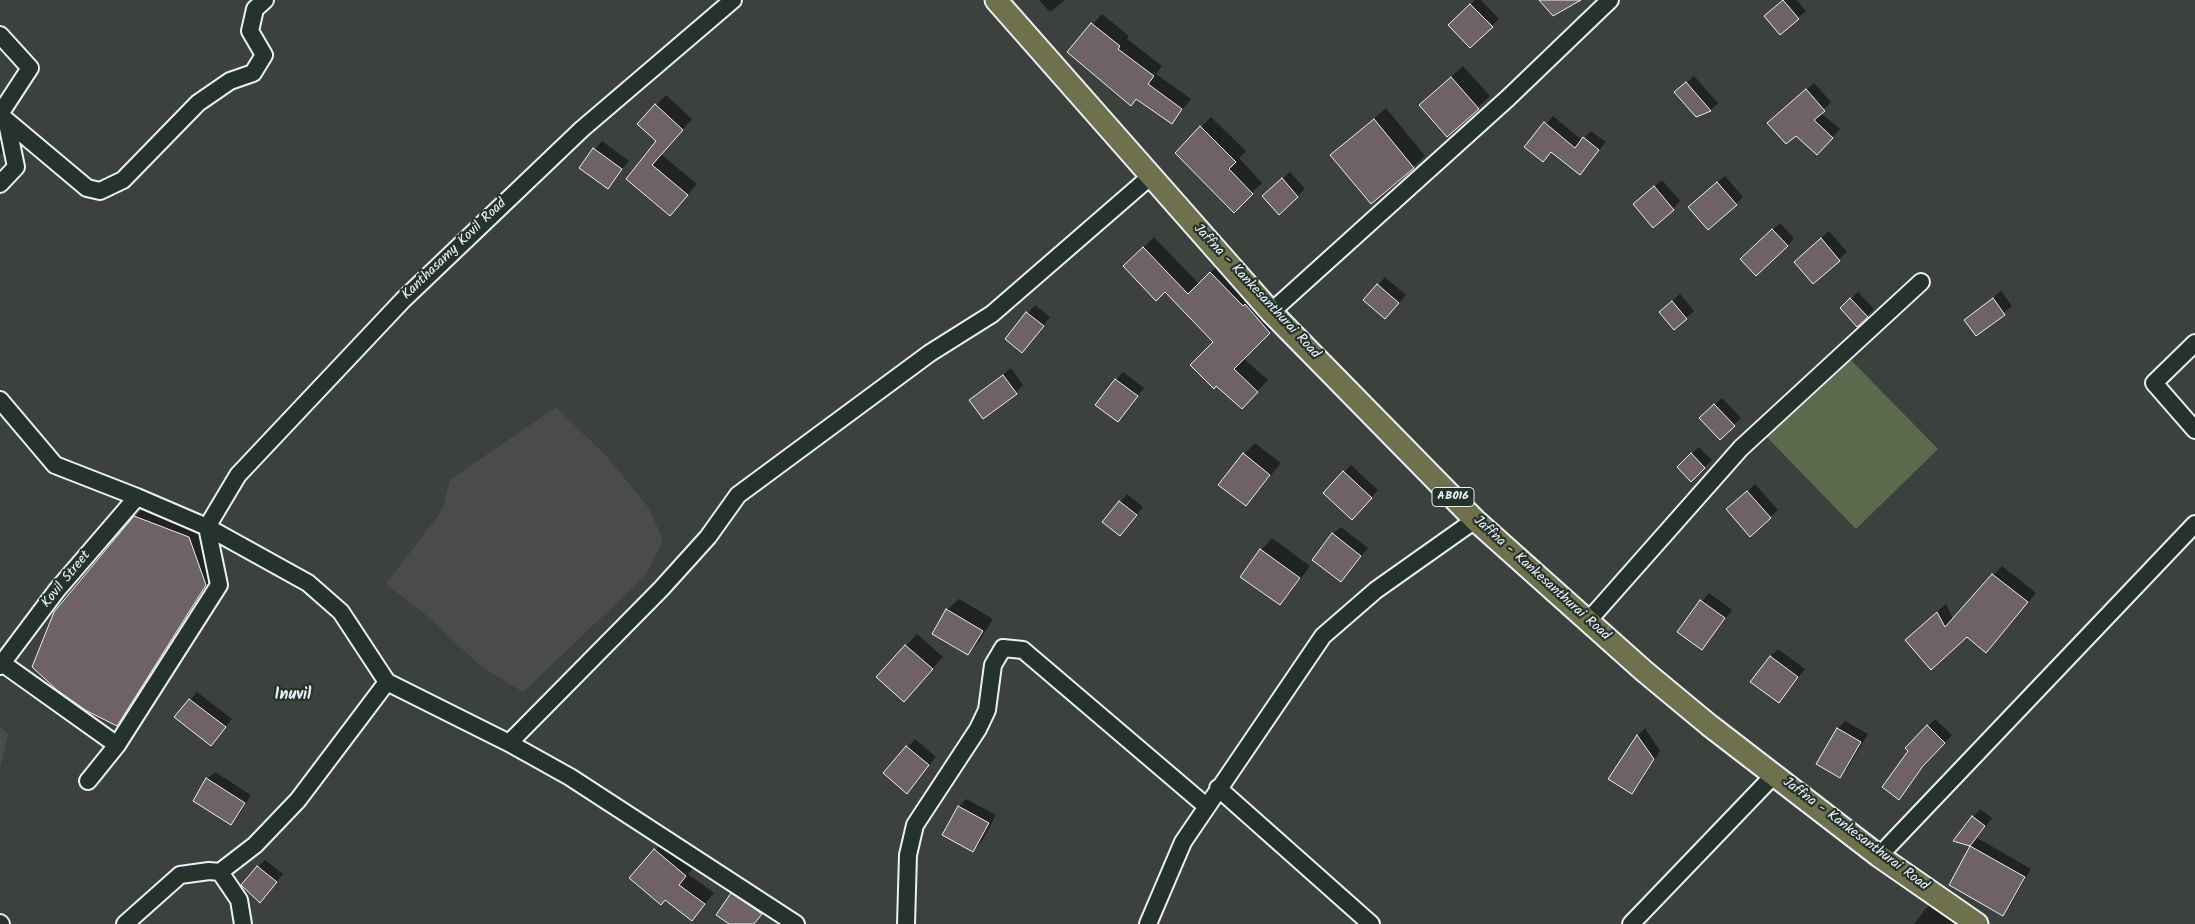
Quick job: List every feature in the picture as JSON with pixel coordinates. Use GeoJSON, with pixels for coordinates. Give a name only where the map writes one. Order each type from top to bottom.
{"type":"FeatureCollection","features":[{"type":"Feature","properties":{"kind":"main road","name":"Jaffna - Kankesanthurai Road"},"geometry":{"type":"LineString","coordinates":[[996,0],[1271,312],[1475,520],[1588,621],[1709,725],[1879,856],[1977,924]]}},
{"type":"Feature","properties":{"kind":"street"},"geometry":{"type":"LineString","coordinates":[[2,118],[87,188],[100,191],[123,180],[198,103],[230,81],[253,74],[264,55],[250,31],[255,9],[265,0]]}},
{"type":"Feature","properties":{"kind":"street","name":"Kanthasamy Kovil Road"},"geometry":{"type":"LineString","coordinates":[[207,527],[238,475],[403,300],[582,129],[733,0]]}},
{"type":"Feature","properties":{"kind":"street"},"geometry":{"type":"LineString","coordinates":[[1271,312],[1508,98],[1610,0]]}},
{"type":"Feature","properties":{"kind":"street"},"geometry":{"type":"LineString","coordinates":[[0,35],[30,68],[2,118],[16,167],[0,184]]}},
{"type":"Feature","properties":{"kind":"street"},"geometry":{"type":"LineString","coordinates":[[509,742],[661,589],[708,537],[738,495],[930,353],[992,314],[1151,176]]}},
{"type":"Feature","properties":{"kind":"street"},"geometry":{"type":"LineString","coordinates":[[1588,621],[1741,448],[1921,282]]}},
{"type":"Feature","properties":{"kind":"street"},"geometry":{"type":"LineString","coordinates":[[2195,343],[2154,383],[2195,430]]}},
{"type":"Feature","properties":{"kind":"street"},"geometry":{"type":"LineString","coordinates":[[0,400],[55,465],[207,527],[308,583],[341,612],[387,682],[509,742],[570,776],[796,924]]}},
{"type":"Feature","properties":{"kind":"street","name":"Kovil Street"},"geometry":{"type":"LineString","coordinates":[[1,665],[57,590],[137,497]]}},
{"type":"Feature","properties":{"kind":"street"},"geometry":{"type":"LineString","coordinates":[[1148,924],[1183,842],[1323,636],[1376,590],[1475,520]]}},
{"type":"Feature","properties":{"kind":"street"},"geometry":{"type":"LineString","coordinates":[[1879,856],[2195,524]]}},
{"type":"Feature","properties":{"kind":"street"},"geometry":{"type":"LineString","coordinates":[[88,782],[117,745],[219,585],[207,527]]}},
{"type":"Feature","properties":{"kind":"street"},"geometry":{"type":"LineString","coordinates":[[906,924],[908,855],[915,825],[978,729],[986,710],[993,665],[1003,648],[1023,650],[1206,806]]}},
{"type":"Feature","properties":{"kind":"street"},"geometry":{"type":"LineString","coordinates":[[1,665],[117,745]]}},
{"type":"Feature","properties":{"kind":"street"},"geometry":{"type":"LineString","coordinates":[[125,924],[180,875],[209,871],[220,872],[256,845],[298,800],[387,682]]}},
{"type":"Feature","properties":{"kind":"street"},"geometry":{"type":"LineString","coordinates":[[1631,924],[1774,775]]}},
{"type":"Feature","properties":{"kind":"street"},"geometry":{"type":"LineString","coordinates":[[1218,788],[1371,924]]}},
{"type":"Feature","properties":{"kind":"street"},"geometry":{"type":"LineString","coordinates":[[220,872],[239,900],[244,924]]}},
{"type":"Feature","properties":{"kind":"shaded area"},"geometry":{"type":"Polygon","coordinates":[[[556,407],[607,457],[649,508],[663,540],[646,575],[523,692],[479,665],[432,620],[386,584],[442,510],[450,480],[556,407]]]}},
{"type":"Feature","properties":{"kind":"shaded area"},"geometry":{"type":"Polygon","coordinates":[[[0,726],[8,734],[0,768],[0,726]]]}},
{"type":"Feature","properties":{"kind":"green space"},"geometry":{"type":"Polygon","coordinates":[[[1841,350],[1938,449],[1856,529],[1760,430],[1841,350]]]}},
{"type":"Feature","properties":{"kind":"building"},"geometry":{"type":"Polygon","coordinates":[[[1539,0],[1581,0],[1553,16],[1539,0]]]}},
{"type":"Feature","properties":{"kind":"building"},"geometry":{"type":"Polygon","coordinates":[[[1783,0],[1799,19],[1780,35],[1764,16],[1783,0]]]}},
{"type":"Feature","properties":{"kind":"building"},"geometry":{"type":"Polygon","coordinates":[[[1470,4],[1493,27],[1470,48],[1448,25],[1470,4]]]}},
{"type":"Feature","properties":{"kind":"building"},"geometry":{"type":"Polygon","coordinates":[[[1091,23],[1120,46],[1118,49],[1154,76],[1148,84],[1182,109],[1172,124],[1136,99],[1131,106],[1067,52],[1091,23]]]}},
{"type":"Feature","properties":{"kind":"building"},"geometry":{"type":"Polygon","coordinates":[[[1451,77],[1479,109],[1447,137],[1419,105],[1451,77]]]}},
{"type":"Feature","properties":{"kind":"building"},"geometry":{"type":"Polygon","coordinates":[[[1686,82],[1711,111],[1696,117],[1674,92],[1686,82]]]}},
{"type":"Feature","properties":{"kind":"building"},"geometry":{"type":"Polygon","coordinates":[[[1806,89],[1825,111],[1814,120],[1833,138],[1817,155],[1796,136],[1786,144],[1767,123],[1806,89]]]}},
{"type":"Feature","properties":{"kind":"building"},"geometry":{"type":"Polygon","coordinates":[[[655,104],[683,130],[652,165],[688,195],[670,216],[626,179],[656,141],[637,124],[655,104]]]}},
{"type":"Feature","properties":{"kind":"building"},"geometry":{"type":"Polygon","coordinates":[[[1374,119],[1414,168],[1371,204],[1330,155],[1374,119]]]}},
{"type":"Feature","properties":{"kind":"building"},"geometry":{"type":"Polygon","coordinates":[[[1544,122],[1575,148],[1583,137],[1599,150],[1580,175],[1551,152],[1543,162],[1524,147],[1544,122]]]}},
{"type":"Feature","properties":{"kind":"building"},"geometry":{"type":"Polygon","coordinates":[[[1200,126],[1236,162],[1229,169],[1253,194],[1234,213],[1175,153],[1200,126]]]}},
{"type":"Feature","properties":{"kind":"building"},"geometry":{"type":"Polygon","coordinates":[[[593,148],[622,169],[608,189],[579,168],[593,148]]]}},
{"type":"Feature","properties":{"kind":"building"},"geometry":{"type":"Polygon","coordinates":[[[1282,178],[1298,197],[1279,215],[1262,196],[1282,178]]]}},
{"type":"Feature","properties":{"kind":"building"},"geometry":{"type":"Polygon","coordinates":[[[1717,182],[1737,205],[1708,230],[1688,207],[1717,182]]]}},
{"type":"Feature","properties":{"kind":"building"},"geometry":{"type":"Polygon","coordinates":[[[1654,186],[1674,210],[1653,228],[1633,204],[1654,186]]]}},
{"type":"Feature","properties":{"kind":"building"},"geometry":{"type":"Polygon","coordinates":[[[1772,229],[1788,246],[1756,276],[1740,259],[1772,229]]]}},
{"type":"Feature","properties":{"kind":"building"},"geometry":{"type":"Polygon","coordinates":[[[1821,238],[1840,261],[1813,284],[1794,262],[1821,238]]]}},
{"type":"Feature","properties":{"kind":"building"},"geometry":{"type":"Polygon","coordinates":[[[1143,247],[1188,294],[1210,272],[1243,306],[1245,304],[1270,333],[1234,369],[1258,392],[1242,409],[1216,386],[1214,389],[1190,365],[1213,342],[1165,292],[1156,301],[1123,266],[1143,247]]]}},
{"type":"Feature","properties":{"kind":"building"},"geometry":{"type":"Polygon","coordinates":[[[1377,284],[1399,303],[1385,319],[1363,300],[1377,284]]]}},
{"type":"Feature","properties":{"kind":"building"},"geometry":{"type":"Polygon","coordinates":[[[1850,298],[1868,317],[1857,327],[1840,308],[1850,298]]]}},
{"type":"Feature","properties":{"kind":"building"},"geometry":{"type":"Polygon","coordinates":[[[1993,298],[2005,315],[1976,336],[1964,320],[1993,298]]]}},
{"type":"Feature","properties":{"kind":"building"},"geometry":{"type":"Polygon","coordinates":[[[1672,301],[1687,319],[1674,330],[1659,312],[1672,301]]]}},
{"type":"Feature","properties":{"kind":"building"},"geometry":{"type":"Polygon","coordinates":[[[1026,312],[1044,326],[1022,353],[1005,339],[1026,312]]]}},
{"type":"Feature","properties":{"kind":"building"},"geometry":{"type":"Polygon","coordinates":[[[1003,375],[1017,394],[983,419],[969,400],[1003,375]]]}},
{"type":"Feature","properties":{"kind":"building"},"geometry":{"type":"Polygon","coordinates":[[[1115,379],[1138,396],[1118,422],[1095,405],[1115,379]]]}},
{"type":"Feature","properties":{"kind":"building"},"geometry":{"type":"Polygon","coordinates":[[[1714,404],[1735,426],[1720,440],[1699,418],[1714,404]]]}},
{"type":"Feature","properties":{"kind":"building"},"geometry":{"type":"Polygon","coordinates":[[[1243,453],[1270,475],[1246,506],[1218,485],[1243,453]]]}},
{"type":"Feature","properties":{"kind":"building"},"geometry":{"type":"Polygon","coordinates":[[[1691,453],[1705,468],[1691,482],[1677,467],[1691,453]]]}},
{"type":"Feature","properties":{"kind":"building"},"geometry":{"type":"Polygon","coordinates":[[[1343,471],[1372,498],[1352,520],[1323,493],[1343,471]]]}},
{"type":"Feature","properties":{"kind":"building"},"geometry":{"type":"Polygon","coordinates":[[[1747,491],[1771,518],[1750,537],[1726,509],[1747,491]]]}},
{"type":"Feature","properties":{"kind":"building"},"geometry":{"type":"Polygon","coordinates":[[[1119,501],[1137,515],[1120,536],[1102,522],[1119,501]]]}},
{"type":"Feature","properties":{"kind":"building"},"geometry":{"type":"Polygon","coordinates":[[[134,516],[189,537],[206,585],[117,726],[87,711],[57,690],[32,667],[54,612],[134,516]]]}},
{"type":"Feature","properties":{"kind":"building"},"geometry":{"type":"Polygon","coordinates":[[[1332,533],[1361,556],[1341,582],[1312,560],[1332,533]]]}},
{"type":"Feature","properties":{"kind":"building"},"geometry":{"type":"Polygon","coordinates":[[[1260,549],[1300,578],[1280,605],[1240,577],[1260,549]]]}},
{"type":"Feature","properties":{"kind":"building"},"geometry":{"type":"Polygon","coordinates":[[[1992,574],[2028,602],[1986,653],[1967,637],[1931,670],[1905,640],[1937,612],[1945,627],[1992,574]]]}},
{"type":"Feature","properties":{"kind":"building"},"geometry":{"type":"Polygon","coordinates":[[[1700,600],[1725,618],[1702,650],[1677,632],[1700,600]]]}},
{"type":"Feature","properties":{"kind":"building"},"geometry":{"type":"Polygon","coordinates":[[[946,609],[983,631],[968,655],[932,634],[946,609]]]}},
{"type":"Feature","properties":{"kind":"building"},"geometry":{"type":"Polygon","coordinates":[[[905,645],[933,669],[904,702],[876,677],[905,645]]]}},
{"type":"Feature","properties":{"kind":"building"},"geometry":{"type":"Polygon","coordinates":[[[1770,656],[1798,677],[1779,703],[1750,682],[1770,656]]]}},
{"type":"Feature","properties":{"kind":"building"},"geometry":{"type":"Polygon","coordinates":[[[189,699],[226,727],[211,746],[174,717],[189,699]]]}},
{"type":"Feature","properties":{"kind":"building"},"geometry":{"type":"Polygon","coordinates":[[[1927,725],[1945,743],[1923,766],[1899,800],[1882,787],[1908,751],[1905,748],[1927,725]]]}},
{"type":"Feature","properties":{"kind":"building"},"geometry":{"type":"Polygon","coordinates":[[[1837,728],[1861,742],[1840,778],[1816,764],[1837,728]]]}},
{"type":"Feature","properties":{"kind":"building"},"geometry":{"type":"Polygon","coordinates":[[[1637,735],[1654,759],[1632,794],[1608,779],[1637,735]]]}},
{"type":"Feature","properties":{"kind":"building"},"geometry":{"type":"Polygon","coordinates":[[[906,746],[929,765],[907,794],[883,773],[906,746]]]}},
{"type":"Feature","properties":{"kind":"building"},"geometry":{"type":"Polygon","coordinates":[[[206,778],[245,803],[231,825],[193,801],[206,778]]]}},
{"type":"Feature","properties":{"kind":"building"},"geometry":{"type":"Polygon","coordinates":[[[958,806],[989,823],[973,852],[942,835],[958,806]]]}},
{"type":"Feature","properties":{"kind":"building"},"geometry":{"type":"Polygon","coordinates":[[[1972,816],[1985,826],[1970,846],[1953,841],[1972,816]]]}},
{"type":"Feature","properties":{"kind":"building"},"geometry":{"type":"Polygon","coordinates":[[[1970,846],[2025,877],[2003,916],[1949,885],[1970,846]]]}},
{"type":"Feature","properties":{"kind":"building"},"geometry":{"type":"Polygon","coordinates":[[[654,849],[686,876],[679,885],[705,904],[692,921],[665,900],[661,905],[629,878],[654,849]]]}},
{"type":"Feature","properties":{"kind":"building"},"geometry":{"type":"Polygon","coordinates":[[[257,866],[277,882],[260,903],[241,885],[257,866]]]}},
{"type":"Feature","properties":{"kind":"building"},"geometry":{"type":"Polygon","coordinates":[[[731,893],[762,914],[754,924],[729,924],[716,915],[731,893]]]}},
{"type":"Feature","properties":{"kind":"district","name":"Inuvil"},"geometry":{"type":"Point","coordinates":[293,696]}}]}
